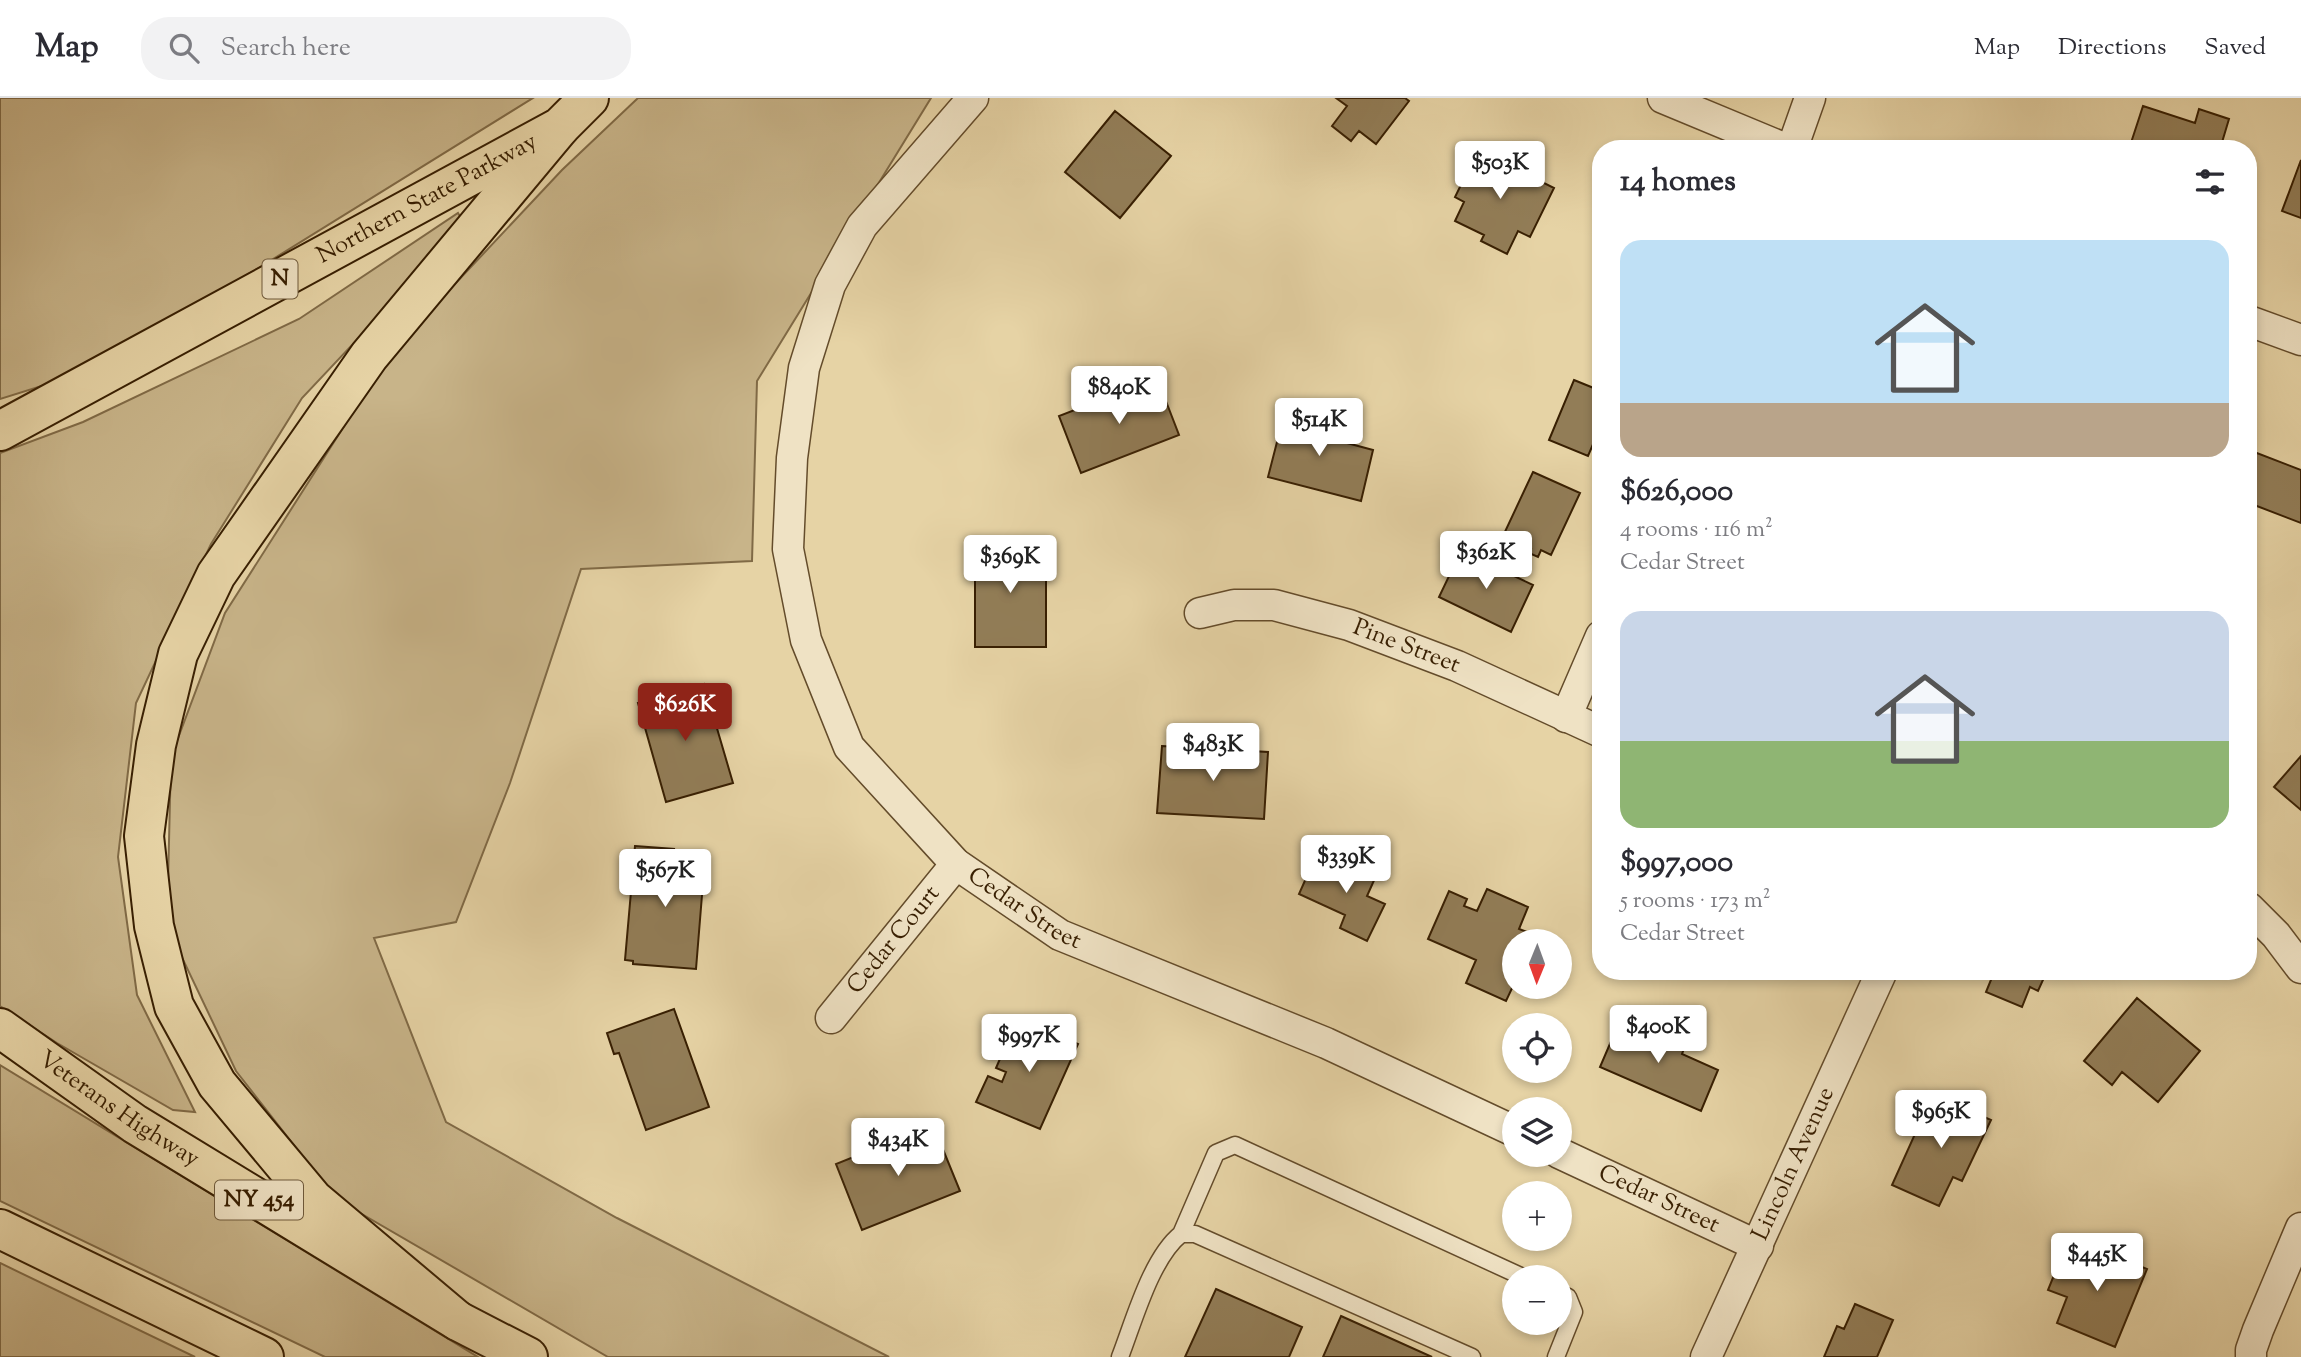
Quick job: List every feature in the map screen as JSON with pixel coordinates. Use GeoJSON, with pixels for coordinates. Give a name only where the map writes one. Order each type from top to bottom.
{"type":"FeatureCollection","features":[{"type":"Feature","properties":{"kind":"main road","name":"Northern State Parkway"},"geometry":{"type":"LineString","coordinates":[[0,431],[560,127],[589,98]]}},
{"type":"Feature","properties":{"kind":"main road"},"geometry":{"type":"LineString","coordinates":[[458,1321],[313,1199],[217,1084],[174,1006],[154,926],[144,836],[156,745],[177,654],[216,575],[369,356],[560,127]]}},
{"type":"Feature","properties":{"kind":"main road","name":"Veterans Highway"},"geometry":{"type":"LineString","coordinates":[[0,1028],[135,1124],[458,1321],[528,1357]]}},
{"type":"Feature","properties":{"kind":"main road"},"geometry":{"type":"LineString","coordinates":[[0,1229],[264,1357]]}},
{"type":"Feature","properties":{"kind":"street","name":"Cedar Street"},"geometry":{"type":"LineString","coordinates":[[973,98],[862,226],[830,285],[804,368],[792,458],[788,549],[806,640],[849,747],[956,864],[1060,935],[1326,1044],[1502,1126]]}},
{"type":"Feature","properties":{"kind":"street"},"geometry":{"type":"LineString","coordinates":[[1663,98],[1765,140]]}},
{"type":"Feature","properties":{"kind":"street"},"geometry":{"type":"LineString","coordinates":[[1795,140],[1810,98]]}},
{"type":"Feature","properties":{"kind":"street"},"geometry":{"type":"LineString","coordinates":[[2257,324],[2301,340]]}},
{"type":"Feature","properties":{"kind":"street","name":"Pine Street"},"geometry":{"type":"LineString","coordinates":[[1200,613],[1234,606],[1274,605],[1349,625],[1457,666],[1592,728]]}},
{"type":"Feature","properties":{"kind":"street"},"geometry":{"type":"LineString","coordinates":[[1566,716],[1592,657]]}},
{"type":"Feature","properties":{"kind":"street","name":"Cedar Court"},"geometry":{"type":"LineString","coordinates":[[831,1018],[956,864]]}},
{"type":"Feature","properties":{"kind":"street"},"geometry":{"type":"LineString","coordinates":[[2257,916],[2276,935],[2301,968]]}},
{"type":"Feature","properties":{"kind":"street","name":"Lincoln Avenue"},"geometry":{"type":"LineString","coordinates":[[1706,1357],[1878,980]]}},
{"type":"Feature","properties":{"kind":"street","name":"Cedar Street"},"geometry":{"type":"LineString","coordinates":[[1572,1159],[1758,1246]]}},
{"type":"Feature","properties":{"kind":"street"},"geometry":{"type":"LineString","coordinates":[[2251,1357],[2258,1330],[2301,1228]]}},
{"type":"Feature","properties":{"kind":"lane"},"geometry":{"type":"LineString","coordinates":[[1120,1357],[1159,1261],[1170,1244],[1181,1234],[1216,1153],[1235,1145],[1502,1267]]}},
{"type":"Feature","properties":{"kind":"lane"},"geometry":{"type":"LineString","coordinates":[[1181,1234],[1195,1234],[1472,1357]]}},
{"type":"Feature","properties":{"kind":"lane"},"geometry":{"type":"LineString","coordinates":[[1556,1357],[1565,1335]]}},
{"type":"Feature","properties":{"kind":"shaded area"},"geometry":{"type":"Polygon","coordinates":[[[0,98],[533,98],[257,269],[64,379],[0,399],[0,98]]]}},
{"type":"Feature","properties":{"kind":"shaded area"},"geometry":{"type":"Polygon","coordinates":[[[638,98],[931,98],[757,381],[752,561],[581,569],[510,783],[456,922],[374,938],[446,1122],[617,1218],[889,1357],[608,1357],[336,1199],[236,1071],[167,926],[171,757],[225,613],[392,351],[562,170],[638,98]]]}},
{"type":"Feature","properties":{"kind":"shaded area"},"geometry":{"type":"Polygon","coordinates":[[[458,213],[465,225],[302,398],[211,544],[136,703],[118,857],[137,995],[195,1112],[173,1110],[57,1043],[0,1006],[0,453],[83,422],[299,319],[458,213]]]}},
{"type":"Feature","properties":{"kind":"shaded area"},"geometry":{"type":"Polygon","coordinates":[[[0,1065],[478,1357],[325,1357],[0,1201],[0,1065]]]}},
{"type":"Feature","properties":{"kind":"shaded area"},"geometry":{"type":"Polygon","coordinates":[[[0,1263],[195,1357],[0,1357],[0,1263]]]}},
{"type":"Feature","properties":{"kind":"building"},"geometry":{"type":"Polygon","coordinates":[[[1336,98],[1405,98],[1409,101],[1376,144],[1359,131],[1351,141],[1332,126],[1347,106],[1336,98]]]}},
{"type":"Feature","properties":{"kind":"building"},"geometry":{"type":"Polygon","coordinates":[[[2143,106],[2195,123],[2199,109],[2229,119],[2223,140],[2132,140],[2143,106]]]}},
{"type":"Feature","properties":{"kind":"building"},"geometry":{"type":"Polygon","coordinates":[[[1115,111],[1171,156],[1120,218],[1065,172],[1115,111]]]}},
{"type":"Feature","properties":{"kind":"building"},"geometry":{"type":"Polygon","coordinates":[[[1478,150],[1554,188],[1530,237],[1518,231],[1507,254],[1481,241],[1484,235],[1455,221],[1464,202],[1455,197],[1478,150]]]}},
{"type":"Feature","properties":{"kind":"building"},"geometry":{"type":"Polygon","coordinates":[[[2301,160],[2301,218],[2282,211],[2301,160]]]}},
{"type":"Feature","properties":{"kind":"building"},"geometry":{"type":"Polygon","coordinates":[[[1157,378],[1179,435],[1081,473],[1059,416],[1157,378]]]}},
{"type":"Feature","properties":{"kind":"building"},"geometry":{"type":"Polygon","coordinates":[[[1574,380],[1592,387],[1592,447],[1588,456],[1549,440],[1574,380]]]}},
{"type":"Feature","properties":{"kind":"building"},"geometry":{"type":"Polygon","coordinates":[[[1286,407],[1310,413],[1307,423],[1350,433],[1347,443],[1373,450],[1361,501],[1268,477],[1286,407]]]}},
{"type":"Feature","properties":{"kind":"building"},"geometry":{"type":"Polygon","coordinates":[[[2257,453],[2301,470],[2301,523],[2257,506],[2257,453]]]}},
{"type":"Feature","properties":{"kind":"building"},"geometry":{"type":"Polygon","coordinates":[[[1533,472],[1580,493],[1551,555],[1541,550],[1538,557],[1529,553],[1531,549],[1503,536],[1533,472]]]}},
{"type":"Feature","properties":{"kind":"building"},"geometry":{"type":"Polygon","coordinates":[[[975,542],[1046,543],[1046,647],[975,647],[975,542]]]}},
{"type":"Feature","properties":{"kind":"building"},"geometry":{"type":"Polygon","coordinates":[[[1461,551],[1533,585],[1511,632],[1439,597],[1461,551]]]}},
{"type":"Feature","properties":{"kind":"building"},"geometry":{"type":"Polygon","coordinates":[[[704,684],[733,783],[666,802],[638,703],[704,684]]]}},
{"type":"Feature","properties":{"kind":"building"},"geometry":{"type":"Polygon","coordinates":[[[1162,746],[1268,752],[1264,819],[1157,813],[1162,746]]]}},
{"type":"Feature","properties":{"kind":"building"},"geometry":{"type":"Polygon","coordinates":[[[2301,756],[2301,810],[2274,787],[2301,756]]]}},
{"type":"Feature","properties":{"kind":"building"},"geometry":{"type":"Polygon","coordinates":[[[635,846],[674,849],[673,856],[705,858],[696,969],[633,964],[633,961],[625,960],[635,846]]]}},
{"type":"Feature","properties":{"kind":"building"},"geometry":{"type":"Polygon","coordinates":[[[1315,858],[1355,877],[1363,859],[1380,867],[1367,896],[1385,904],[1367,941],[1340,928],[1345,915],[1299,894],[1315,858]]]}},
{"type":"Feature","properties":{"kind":"building"},"geometry":{"type":"Polygon","coordinates":[[[1487,889],[1528,907],[1519,929],[1502,929],[1502,999],[1507,999],[1506,1001],[1466,983],[1476,960],[1428,939],[1449,891],[1467,899],[1464,906],[1477,911],[1487,889]]]}},
{"type":"Feature","properties":{"kind":"building"},"geometry":{"type":"Polygon","coordinates":[[[1991,980],[2043,980],[2038,991],[2030,987],[2022,1007],[1986,992],[1991,980]]]}},
{"type":"Feature","properties":{"kind":"building"},"geometry":{"type":"Polygon","coordinates":[[[2137,998],[2200,1051],[2158,1102],[2122,1072],[2112,1085],[2084,1061],[2137,998]]]}},
{"type":"Feature","properties":{"kind":"building"},"geometry":{"type":"Polygon","coordinates":[[[674,1009],[709,1107],[646,1130],[619,1053],[614,1054],[607,1033],[674,1009]]]}},
{"type":"Feature","properties":{"kind":"building"},"geometry":{"type":"Polygon","coordinates":[[[1621,1018],[1685,1046],[1682,1054],[1718,1070],[1701,1111],[1600,1067],[1621,1018]]]}},
{"type":"Feature","properties":{"kind":"building"},"geometry":{"type":"Polygon","coordinates":[[[1021,1019],[1078,1044],[1040,1129],[976,1102],[988,1076],[1002,1082],[1006,1072],[996,1068],[1021,1019]]]}},
{"type":"Feature","properties":{"kind":"building"},"geometry":{"type":"Polygon","coordinates":[[[1933,1094],[1991,1120],[1962,1181],[1953,1177],[1939,1206],[1892,1185],[1933,1094]]]}},
{"type":"Feature","properties":{"kind":"building"},"geometry":{"type":"Polygon","coordinates":[[[933,1125],[960,1191],[862,1230],[836,1164],[933,1125]]]}},
{"type":"Feature","properties":{"kind":"building"},"geometry":{"type":"Polygon","coordinates":[[[2086,1244],[2147,1269],[2115,1347],[2057,1323],[2067,1297],[2048,1290],[2063,1253],[2079,1259],[2086,1244]]]}},
{"type":"Feature","properties":{"kind":"building"},"geometry":{"type":"Polygon","coordinates":[[[1216,1289],[1302,1327],[1289,1357],[1185,1357],[1216,1289]]]}},
{"type":"Feature","properties":{"kind":"building"},"geometry":{"type":"Polygon","coordinates":[[[1855,1304],[1893,1320],[1877,1357],[1824,1357],[1837,1326],[1844,1329],[1855,1304]]]}},
{"type":"Feature","properties":{"kind":"building"},"geometry":{"type":"Polygon","coordinates":[[[1341,1316],[1432,1357],[1323,1357],[1341,1316]]]}}]}
